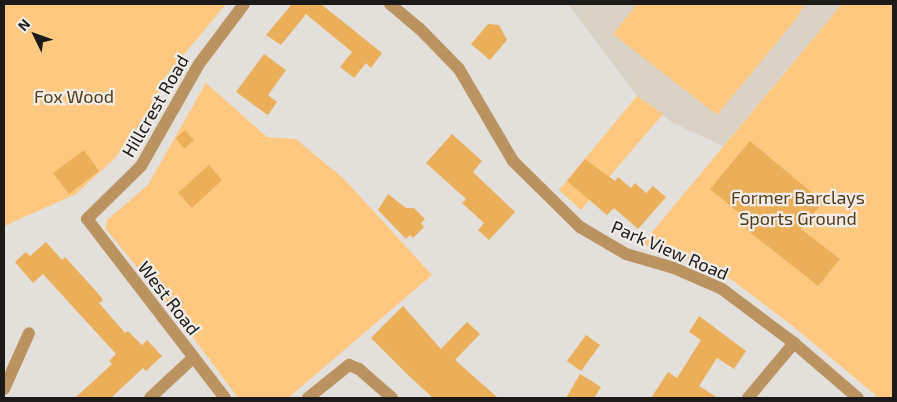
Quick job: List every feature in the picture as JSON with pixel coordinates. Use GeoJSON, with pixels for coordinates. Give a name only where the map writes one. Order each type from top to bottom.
{"type":"FeatureCollection","features":[{"type":"Feature","properties":{"kind":"street","name":"Hillcrest Road"},"geometry":{"type":"LineString","coordinates":[[87,219],[141,166],[199,64],[244,4]]}},
{"type":"Feature","properties":{"kind":"street","name":"Park View Road"},"geometry":{"type":"LineString","coordinates":[[390,4],[419,28],[458,70],[513,161],[580,227],[626,254],[714,285],[794,343],[858,398]]}},
{"type":"Feature","properties":{"kind":"street","name":"West Road"},"geometry":{"type":"LineString","coordinates":[[87,219],[225,398]]}},
{"type":"Feature","properties":{"kind":"street"},"geometry":{"type":"LineString","coordinates":[[4,389],[29,334]]}},
{"type":"Feature","properties":{"kind":"street"},"geometry":{"type":"LineString","coordinates":[[748,398],[794,343]]}},
{"type":"Feature","properties":{"kind":"street"},"geometry":{"type":"LineString","coordinates":[[150,398],[194,357]]}},
{"type":"Feature","properties":{"kind":"street"},"geometry":{"type":"LineString","coordinates":[[308,398],[348,365],[359,370],[392,398]]}},
{"type":"Feature","properties":{"kind":"shaded area"},"geometry":{"type":"Polygon","coordinates":[[[568,4],[842,4],[723,146],[673,123],[637,96],[568,4]]]}},
{"type":"Feature","properties":{"kind":"green space","name":"Fox Wood"},"geometry":{"type":"Polygon","coordinates":[[[4,4],[226,4],[156,88],[162,95],[116,157],[76,194],[4,226],[4,4]]]}},
{"type":"Feature","properties":{"kind":"green space"},"geometry":{"type":"Polygon","coordinates":[[[637,4],[805,4],[796,19],[717,115],[613,34],[637,4]]]}},
{"type":"Feature","properties":{"kind":"green space","name":"Former Barclays Sports Ground"},"geometry":{"type":"Polygon","coordinates":[[[842,4],[893,4],[893,398],[879,398],[794,327],[732,280],[692,260],[642,244],[842,4]]]}},
{"type":"Feature","properties":{"kind":"green space"},"geometry":{"type":"Polygon","coordinates":[[[206,83],[267,137],[296,139],[344,179],[432,275],[288,398],[238,398],[184,325],[106,229],[107,220],[148,185],[206,83]]]}},
{"type":"Feature","properties":{"kind":"green space"},"geometry":{"type":"Polygon","coordinates":[[[637,96],[663,114],[581,210],[559,190],[637,96]]]}},
{"type":"Feature","properties":{"kind":"building"},"geometry":{"type":"Polygon","coordinates":[[[292,4],[321,4],[382,53],[371,68],[366,63],[354,78],[340,67],[352,52],[306,14],[281,45],[266,35],[292,4]]]}},
{"type":"Feature","properties":{"kind":"building"},"geometry":{"type":"Polygon","coordinates":[[[488,24],[499,25],[507,40],[490,60],[471,44],[488,24]]]}},
{"type":"Feature","properties":{"kind":"building"},"geometry":{"type":"Polygon","coordinates":[[[264,54],[286,70],[268,95],[277,102],[268,115],[236,92],[264,54]]]}},
{"type":"Feature","properties":{"kind":"building"},"geometry":{"type":"Polygon","coordinates":[[[185,130],[194,140],[184,149],[176,138],[185,130]]]}},
{"type":"Feature","properties":{"kind":"building"},"geometry":{"type":"Polygon","coordinates":[[[452,134],[482,161],[473,172],[515,212],[489,240],[478,230],[484,223],[462,203],[466,199],[426,163],[452,134]]]}},
{"type":"Feature","properties":{"kind":"building"},"geometry":{"type":"Polygon","coordinates":[[[750,141],[823,202],[801,229],[840,259],[818,286],[746,229],[751,223],[710,189],[750,141]]]}},
{"type":"Feature","properties":{"kind":"building"},"geometry":{"type":"Polygon","coordinates":[[[84,150],[99,171],[69,194],[53,173],[84,150]]]}},
{"type":"Feature","properties":{"kind":"building"},"geometry":{"type":"Polygon","coordinates":[[[585,159],[615,181],[618,177],[631,188],[635,183],[646,193],[653,186],[666,197],[638,229],[614,208],[607,215],[567,181],[585,159]]]}},
{"type":"Feature","properties":{"kind":"building"},"geometry":{"type":"Polygon","coordinates":[[[209,165],[222,180],[192,208],[178,193],[209,165]]]}},
{"type":"Feature","properties":{"kind":"building"},"geometry":{"type":"Polygon","coordinates":[[[388,194],[406,208],[414,208],[425,219],[421,223],[424,227],[413,238],[410,235],[406,239],[378,210],[388,194]]]}},
{"type":"Feature","properties":{"kind":"building"},"geometry":{"type":"Polygon","coordinates":[[[46,242],[62,260],[65,257],[96,291],[103,300],[99,303],[125,333],[128,331],[142,345],[147,340],[162,356],[146,371],[143,368],[111,398],[75,398],[112,364],[109,361],[116,354],[43,274],[33,283],[15,262],[26,252],[30,256],[46,242]]]}},
{"type":"Feature","properties":{"kind":"building"},"geometry":{"type":"Polygon","coordinates":[[[403,306],[441,349],[467,322],[480,334],[455,360],[498,398],[433,398],[410,377],[371,338],[403,306]]]}},
{"type":"Feature","properties":{"kind":"building"},"geometry":{"type":"Polygon","coordinates":[[[699,316],[746,351],[734,369],[717,358],[699,386],[718,398],[651,398],[668,372],[677,378],[701,340],[689,332],[699,316]]]}},
{"type":"Feature","properties":{"kind":"building"},"geometry":{"type":"Polygon","coordinates":[[[586,335],[600,345],[581,371],[567,361],[586,335]]]}},
{"type":"Feature","properties":{"kind":"building"},"geometry":{"type":"Polygon","coordinates":[[[580,374],[601,387],[594,398],[566,398],[580,374]]]}}]}
